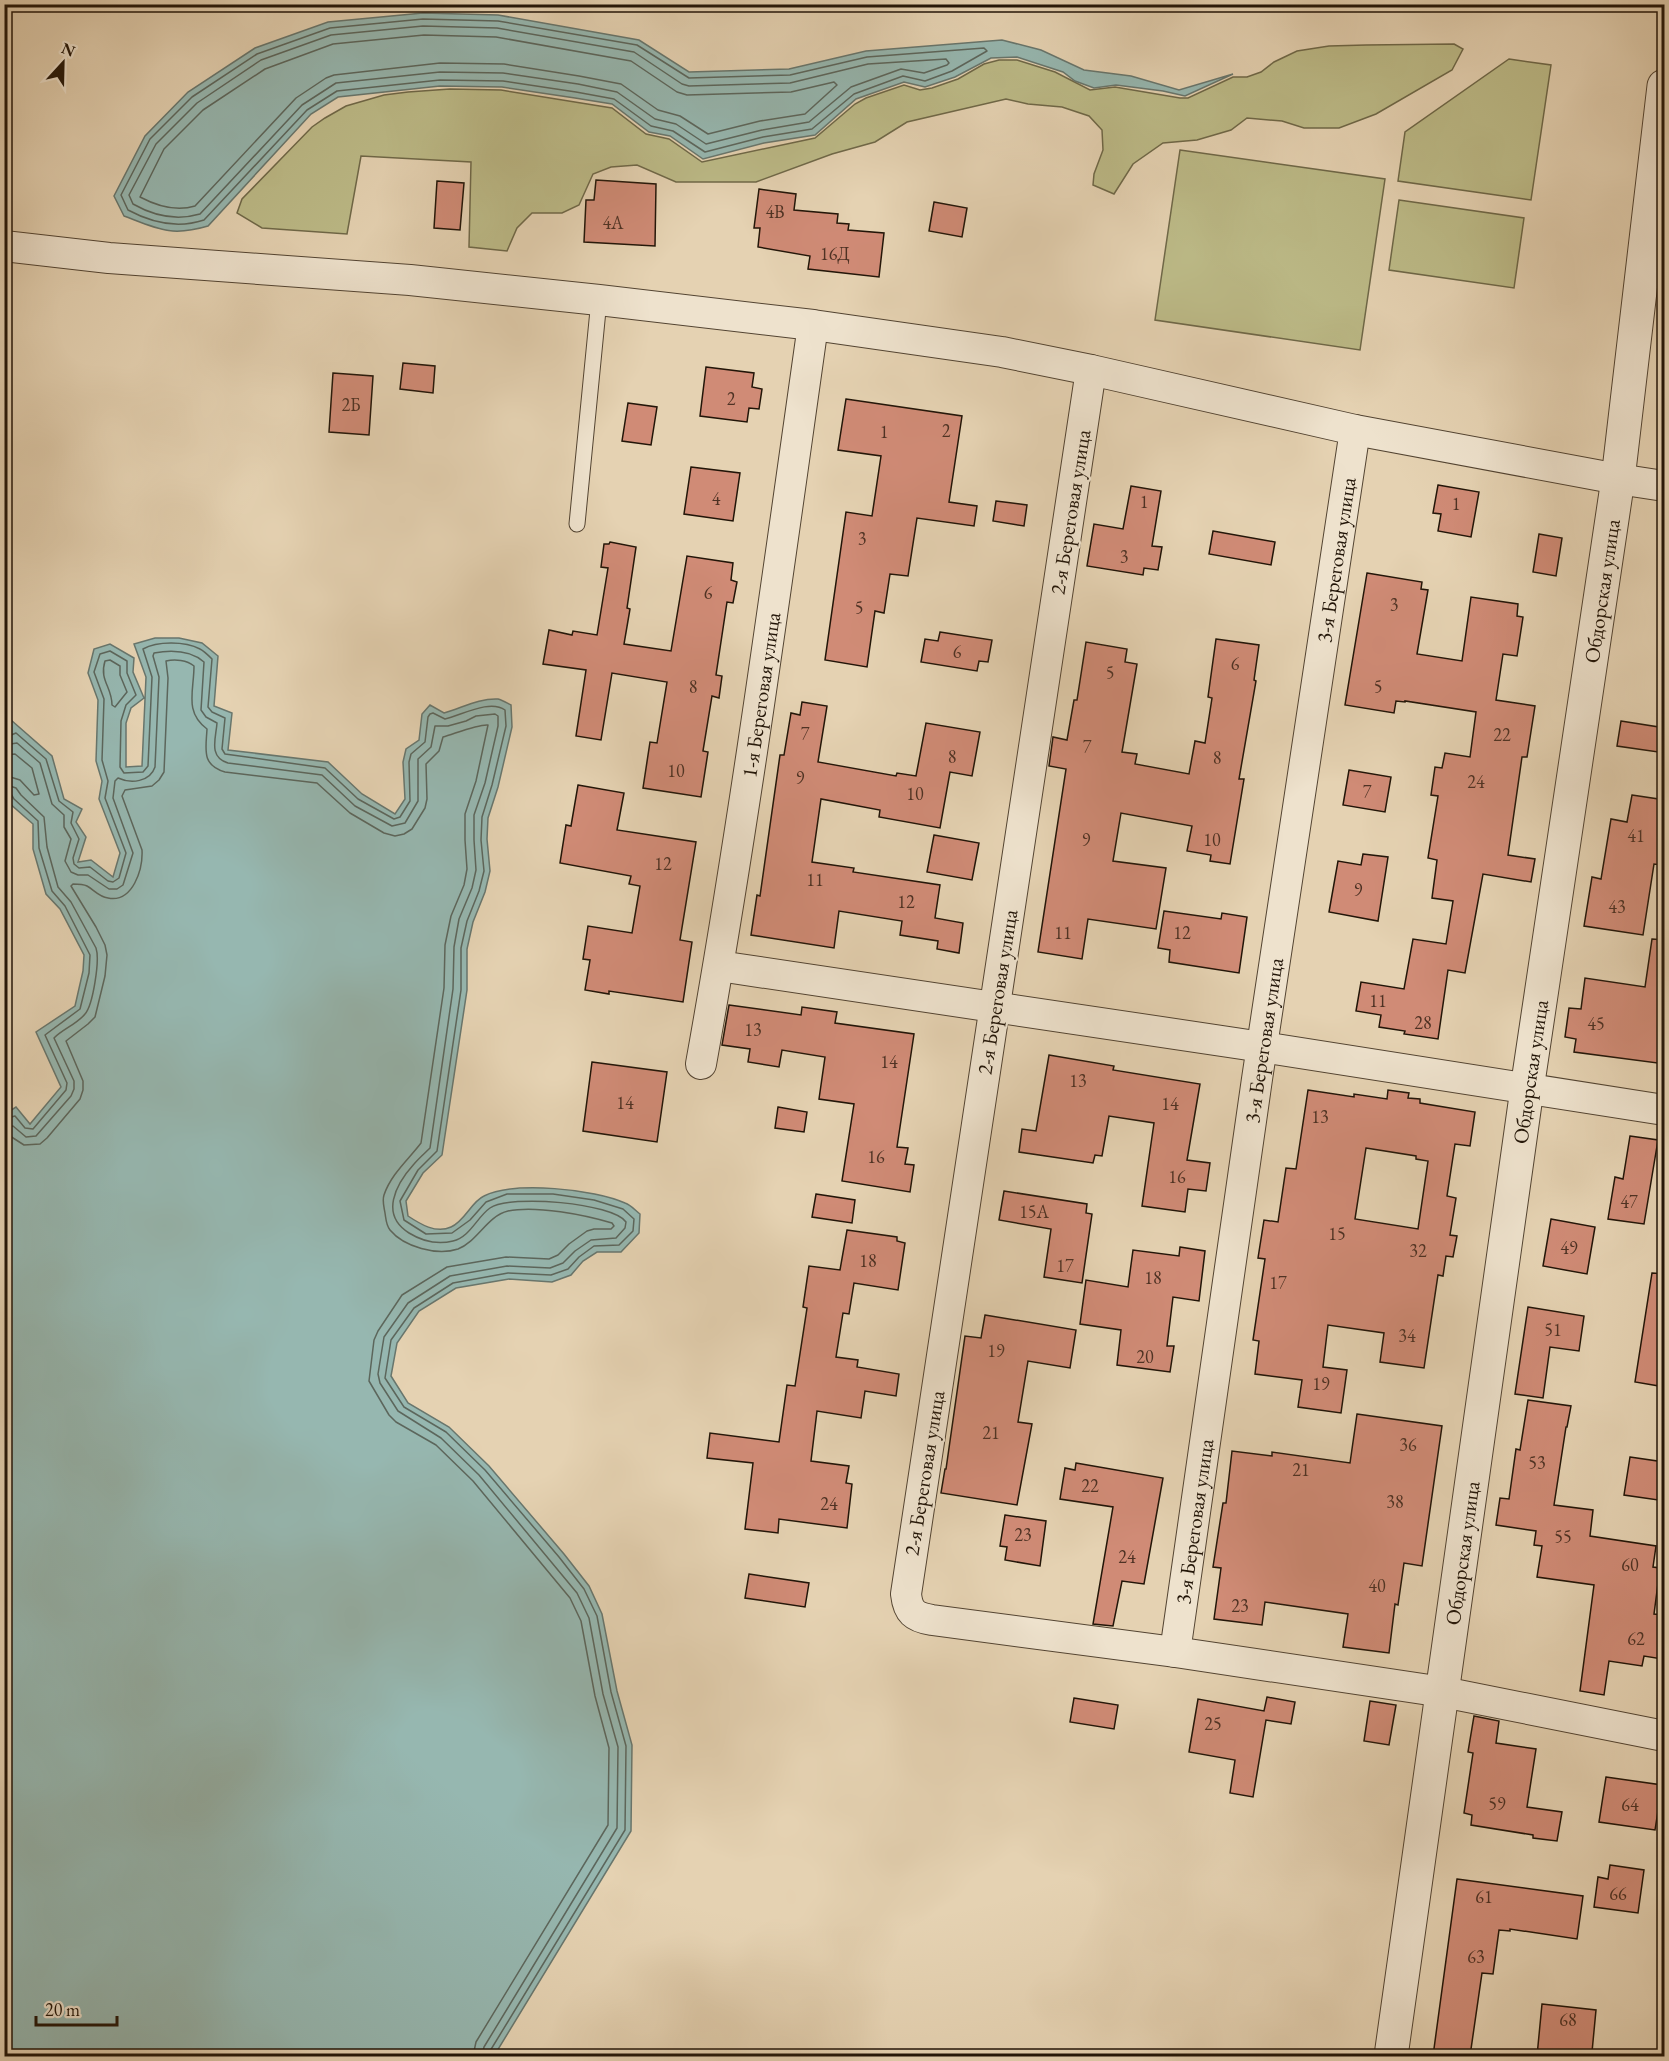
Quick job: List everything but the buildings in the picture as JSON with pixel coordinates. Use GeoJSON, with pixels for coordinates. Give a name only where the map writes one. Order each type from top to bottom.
{"type":"FeatureCollection","features":[{"type":"Feature","properties":{"kind":"street","name":"Обдорская улица"},"geometry":{"type":"LineString","coordinates":[[1391,2056],[1527,1089],[1618,479],[1665,86]]}},
{"type":"Feature","properties":{"kind":"street"},"geometry":{"type":"LineString","coordinates":[[4,246],[109,258],[410,280],[599,300],[813,325],[1002,352],[1355,430],[1665,486]]}},
{"type":"Feature","properties":{"kind":"street","name":"1-я Береговая улица"},"geometry":{"type":"LineString","coordinates":[[701,1064],[719,966],[752,753],[813,325]]}},
{"type":"Feature","properties":{"kind":"street","name":"2-я Береговая улица"},"geometry":{"type":"LineString","coordinates":[[1091,370],[906,1594],[907,1606],[921,1618],[1175,1652]]}},
{"type":"Feature","properties":{"kind":"street","name":"3-я Береговая улица"},"geometry":{"type":"LineString","coordinates":[[1175,1652],[1262,1047],[1355,430]]}},
{"type":"Feature","properties":{"kind":"street"},"geometry":{"type":"LineString","coordinates":[[719,966],[1665,1110]]}},
{"type":"Feature","properties":{"kind":"street"},"geometry":{"type":"LineString","coordinates":[[1175,1652],[1443,1692],[1665,1736]]}},
{"type":"Feature","properties":{"kind":"lane"},"geometry":{"type":"LineString","coordinates":[[577,524],[599,300]]}},
{"type":"Feature","properties":{"kind":"shaded area"},"geometry":{"type":"Polygon","coordinates":[[[1454,44],[1463,49],[1452,70],[1376,114],[1339,128],[1304,128],[1282,121],[1247,118],[1231,130],[1197,140],[1163,143],[1133,164],[1114,194],[1093,185],[1094,174],[1103,150],[1102,130],[1089,116],[1062,107],[1028,104],[1006,99],[907,122],[875,142],[832,154],[756,182],[676,182],[637,165],[611,167],[593,174],[579,205],[562,213],[532,213],[517,228],[507,251],[469,247],[471,162],[361,156],[347,234],[262,228],[237,213],[242,199],[312,127],[346,106],[384,95],[450,89],[501,90],[612,108],[646,134],[669,139],[702,162],[815,138],[855,104],[866,98],[904,85],[920,90],[932,88],[958,79],[984,64],[999,60],[1017,60],[1055,72],[1090,90],[1115,87],[1188,98],[1233,77],[1247,77],[1261,72],[1274,62],[1297,51],[1329,46],[1454,44]]]}},
{"type":"Feature","properties":{"kind":"shaded area"},"geometry":{"type":"Polygon","coordinates":[[[1509,59],[1551,65],[1531,200],[1398,181],[1405,132],[1509,59]]]}},
{"type":"Feature","properties":{"kind":"shaded area"},"geometry":{"type":"Polygon","coordinates":[[[1180,150],[1385,179],[1360,350],[1155,320],[1180,150]]]}},
{"type":"Feature","properties":{"kind":"shaded area"},"geometry":{"type":"Polygon","coordinates":[[[1399,200],[1524,218],[1514,288],[1389,270],[1399,200]]]}},
{"type":"Feature","properties":{"kind":"water"},"geometry":{"type":"Polygon","coordinates":[[[423,13],[498,15],[639,40],[689,72],[789,69],[866,51],[1002,40],[1041,50],[1084,70],[1131,76],[1179,90],[1233,74],[1185,96],[1116,85],[1094,88],[1075,81],[1063,72],[1017,57],[991,58],[955,77],[925,87],[904,82],[856,99],[815,135],[764,143],[703,159],[670,136],[649,132],[612,104],[502,87],[440,86],[338,97],[311,114],[208,226],[184,231],[165,230],[124,216],[114,196],[145,136],[188,92],[255,48],[328,22],[423,13]]]}},
{"type":"Feature","properties":{"kind":"water"},"geometry":{"type":"Polygon","coordinates":[[[155,638],[179,638],[202,643],[218,656],[214,706],[232,713],[228,750],[328,762],[362,794],[395,814],[405,799],[403,762],[406,749],[419,740],[422,714],[430,705],[444,713],[491,699],[498,699],[511,705],[512,727],[488,818],[490,871],[485,892],[473,922],[467,949],[467,990],[442,1155],[423,1173],[406,1201],[408,1216],[428,1227],[445,1229],[456,1224],[484,1196],[497,1191],[534,1188],[575,1191],[612,1198],[627,1204],[640,1214],[639,1233],[621,1252],[597,1252],[583,1261],[571,1275],[552,1282],[509,1279],[456,1288],[419,1311],[397,1343],[391,1376],[408,1403],[449,1427],[489,1466],[589,1586],[602,1614],[617,1691],[632,1745],[631,1831],[494,2056],[5,2056],[5,1114],[16,1107],[30,1124],[61,1087],[36,1032],[75,1006],[84,955],[60,909],[46,894],[33,849],[33,824],[8,802],[5,786],[5,739],[11,720],[52,756],[64,799],[82,809],[76,822],[86,837],[78,862],[91,860],[113,877],[120,853],[99,799],[102,781],[96,761],[98,700],[88,673],[94,649],[110,644],[134,658],[133,672],[144,698],[131,708],[126,723],[126,767],[142,766],[146,677],[134,644],[155,638]]]}}]}
